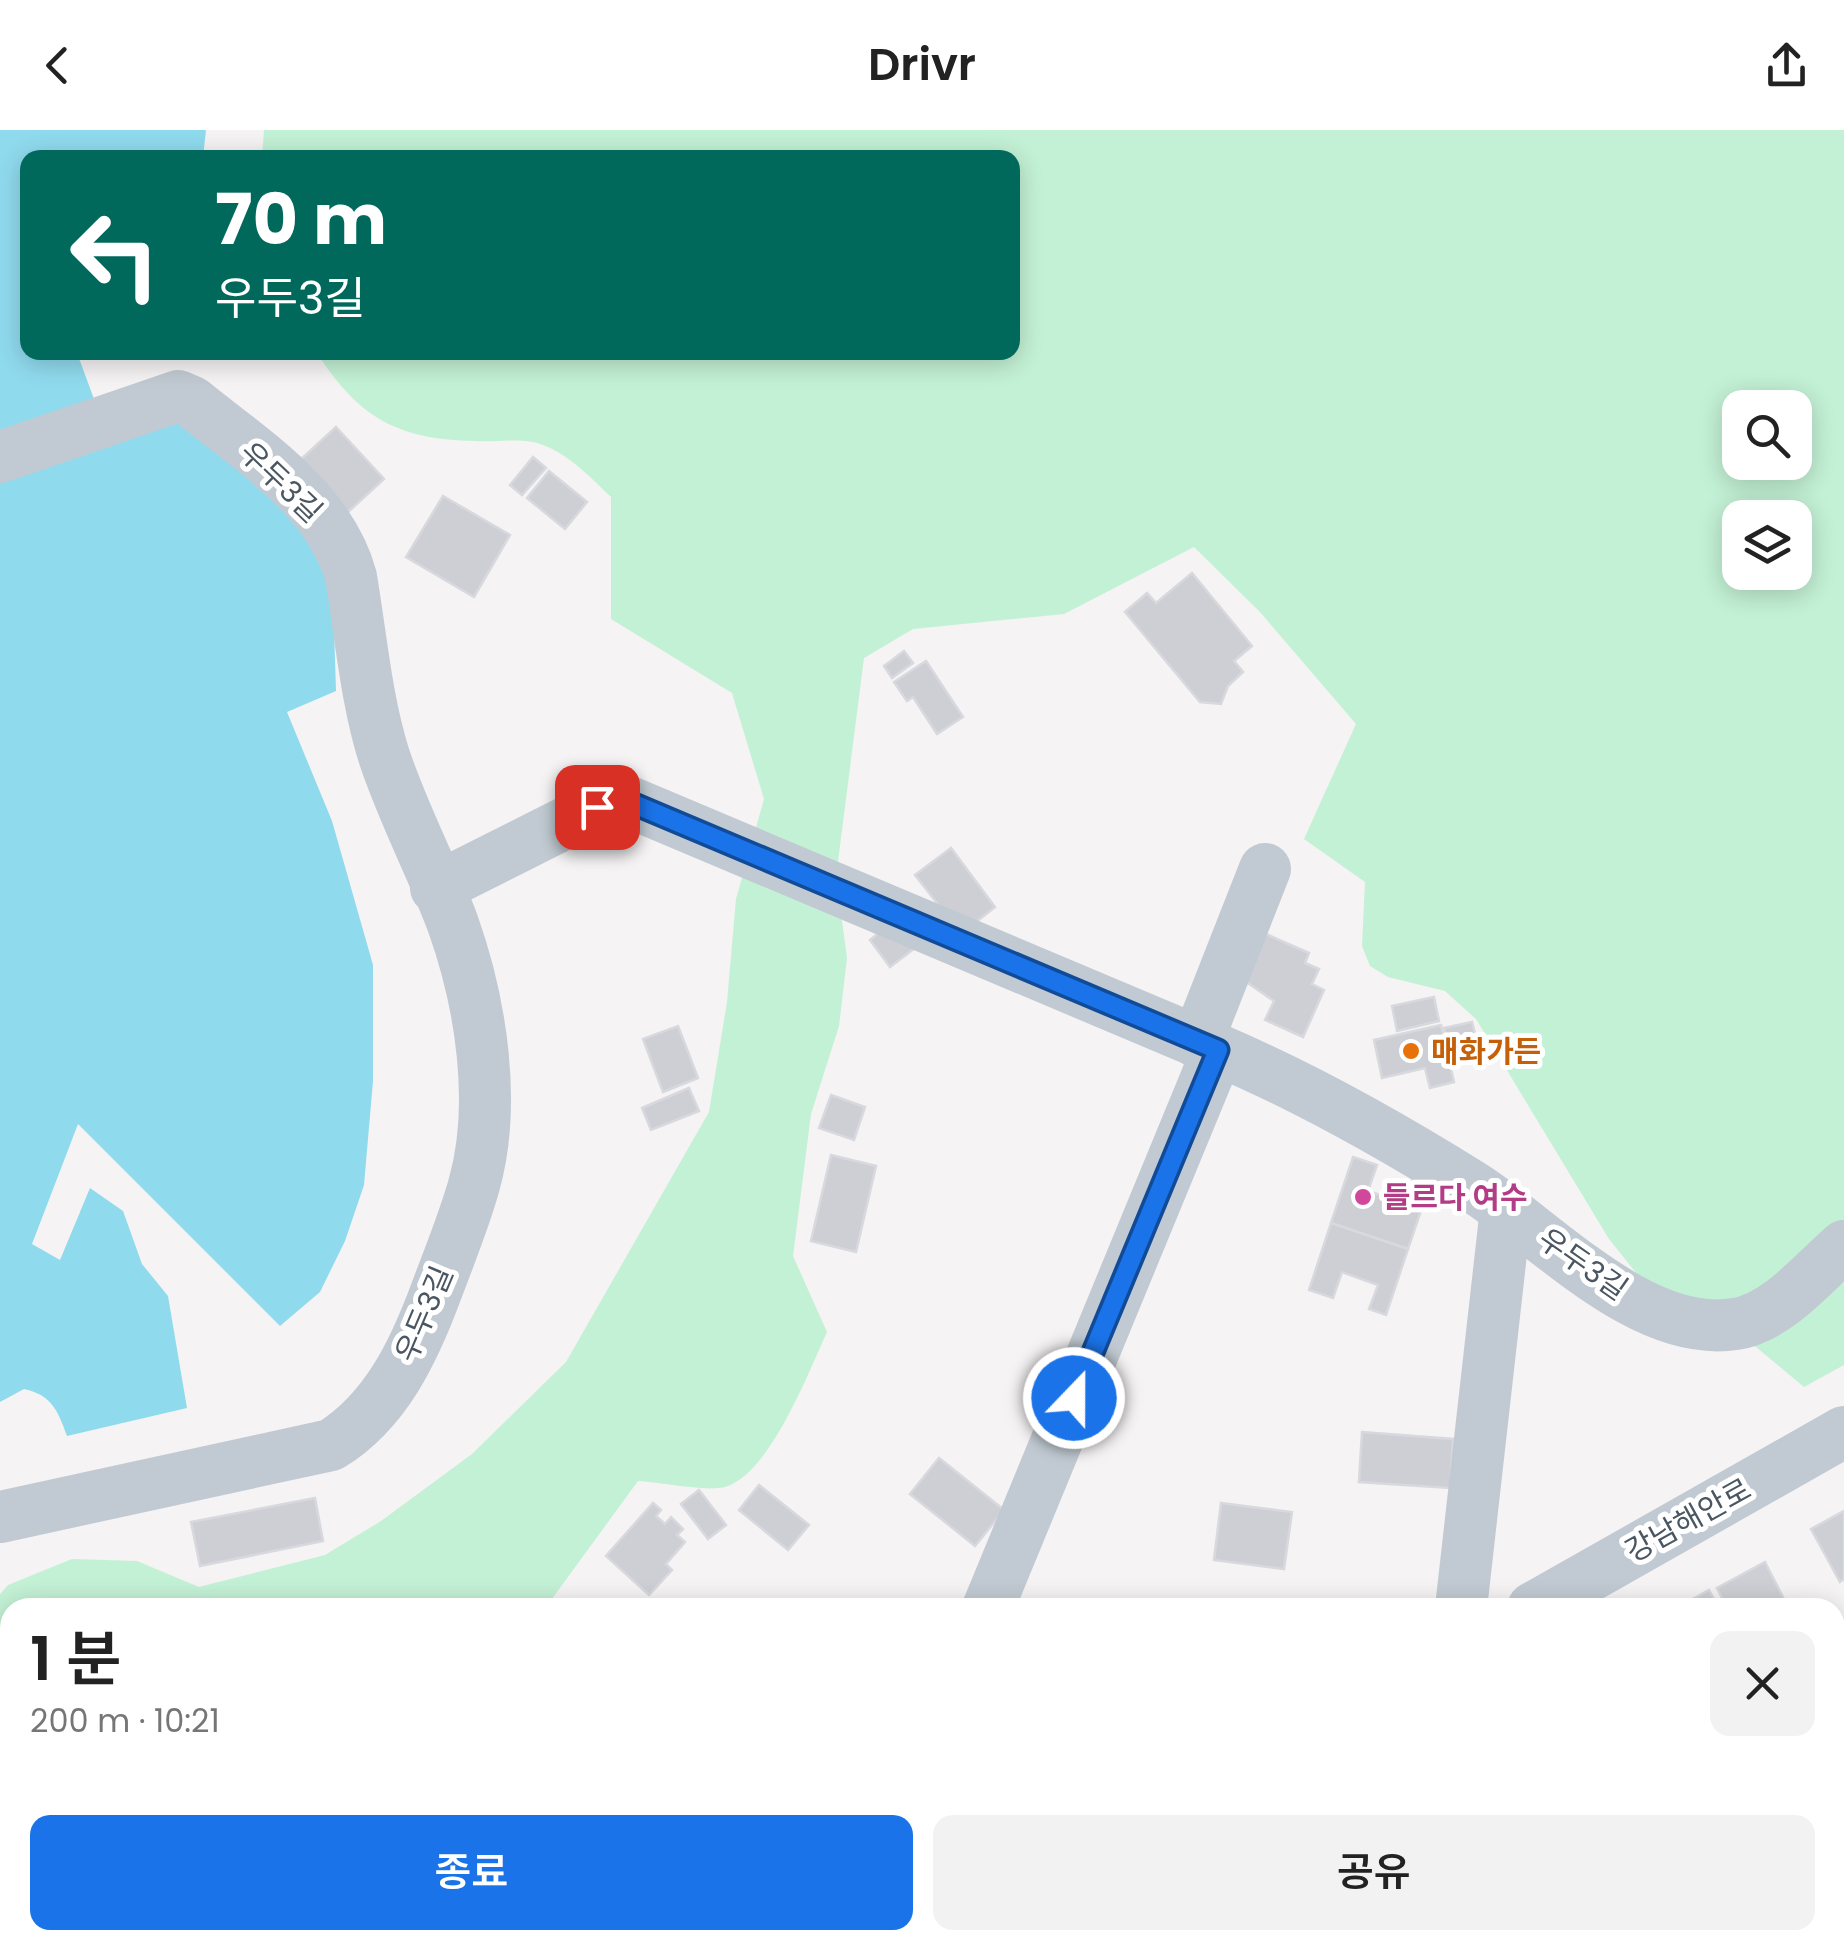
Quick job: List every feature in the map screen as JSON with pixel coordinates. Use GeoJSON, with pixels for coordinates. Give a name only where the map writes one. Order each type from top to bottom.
{"type":"FeatureCollection","features":[{"type":"Feature","properties":{"kind":"street","name":"우두3길"},"geometry":{"type":"LineString","coordinates":[[0,457],[178,396],[192,402],[287,480],[325,524],[346,556],[384,754],[464,962],[479,1032],[485,1102],[475,1183],[414,1352],[366,1419],[332,1445],[0,1517]]}},
{"type":"Feature","properties":{"kind":"street","name":"우두3길"},"geometry":{"type":"LineString","coordinates":[[436,888],[597,807],[627,801],[1208,1046],[1363,1124],[1506,1209],[1624,1296],[1688,1322],[1731,1325],[1752,1320],[1788,1296],[1844,1246]]}},
{"type":"Feature","properties":{"kind":"street"},"geometry":{"type":"LineString","coordinates":[[992,1598],[1208,1046],[1265,869]]}},
{"type":"Feature","properties":{"kind":"street"},"geometry":{"type":"LineString","coordinates":[[1462,1598],[1506,1209]]}},
{"type":"Feature","properties":{"kind":"street","name":"강남해안로"},"geometry":{"type":"LineString","coordinates":[[1596,1592],[1844,1432]]}},
{"type":"Feature","properties":{"kind":"green space"},"geometry":{"type":"Polygon","coordinates":[[[264,130],[1844,130],[1844,1365],[1804,1387],[1756,1347],[1711,1333],[1649,1289],[1609,1239],[1476,1019],[1445,991],[1388,977],[1370,966],[1362,946],[1365,882],[1304,839],[1356,724],[1260,612],[1194,547],[1064,614],[913,629],[864,658],[836,877],[847,958],[839,1026],[811,1114],[793,1256],[827,1332],[786,1419],[772,1443],[742,1478],[717,1488],[638,1481],[553,1598],[0,1598],[8,1585],[72,1559],[137,1561],[199,1587],[325,1555],[381,1521],[472,1454],[566,1362],[709,1112],[727,1002],[736,899],[764,799],[732,693],[611,619],[611,497],[577,466],[558,452],[530,442],[448,440],[402,430],[382,421],[348,394],[322,360],[1020,360],[1020,150],[263,150],[264,130]]]}},
{"type":"Feature","properties":{"kind":"water"},"geometry":{"type":"Polygon","coordinates":[[[0,130],[206,130],[204,150],[20,150],[20,360],[80,360],[94,399],[0,437],[0,130]]]}},
{"type":"Feature","properties":{"kind":"water"},"geometry":{"type":"Polygon","coordinates":[[[177,415],[283,497],[332,565],[336,691],[287,712],[332,821],[373,965],[373,1081],[364,1185],[345,1241],[320,1292],[280,1326],[78,1124],[32,1244],[60,1260],[90,1188],[123,1211],[142,1264],[168,1296],[187,1408],[67,1436],[57,1412],[41,1395],[24,1389],[0,1402],[0,477],[177,415]]]}},
{"type":"Feature","properties":{"kind":"building"},"geometry":{"type":"Polygon","coordinates":[[[336,427],[384,479],[348,512],[300,460],[336,427]]]}},
{"type":"Feature","properties":{"kind":"building"},"geometry":{"type":"Polygon","coordinates":[[[533,457],[546,468],[522,495],[510,485],[533,457]]]}},
{"type":"Feature","properties":{"kind":"building"},"geometry":{"type":"Polygon","coordinates":[[[549,471],[587,502],[565,529],[527,498],[549,471]]]}},
{"type":"Feature","properties":{"kind":"building"},"geometry":{"type":"Polygon","coordinates":[[[443,496],[510,535],[474,597],[406,557],[443,496]]]}},
{"type":"Feature","properties":{"kind":"building"},"geometry":{"type":"Polygon","coordinates":[[[1192,573],[1252,646],[1234,661],[1243,672],[1228,686],[1221,704],[1200,702],[1125,612],[1147,593],[1156,603],[1192,573]]]}},
{"type":"Feature","properties":{"kind":"building"},"geometry":{"type":"Polygon","coordinates":[[[904,651],[913,663],[892,678],[884,666],[904,651]]]}},
{"type":"Feature","properties":{"kind":"building"},"geometry":{"type":"Polygon","coordinates":[[[926,661],[963,717],[937,734],[913,697],[907,701],[894,682],[926,661]]]}},
{"type":"Feature","properties":{"kind":"building"},"geometry":{"type":"Polygon","coordinates":[[[951,848],[995,907],[965,931],[947,916],[915,875],[951,848]]]}},
{"type":"Feature","properties":{"kind":"building"},"geometry":{"type":"Polygon","coordinates":[[[894,921],[915,948],[890,967],[870,940],[894,921]]]}},
{"type":"Feature","properties":{"kind":"building"},"geometry":{"type":"Polygon","coordinates":[[[1266,934],[1309,953],[1305,963],[1319,969],[1312,984],[1324,990],[1303,1037],[1265,1020],[1274,1001],[1245,981],[1266,934]]]}},
{"type":"Feature","properties":{"kind":"building"},"geometry":{"type":"Polygon","coordinates":[[[1434,997],[1439,1021],[1397,1031],[1392,1006],[1434,997]]]}},
{"type":"Feature","properties":{"kind":"building"},"geometry":{"type":"Polygon","coordinates":[[[1472,1022],[1478,1045],[1449,1050],[1444,1028],[1472,1022]]]}},
{"type":"Feature","properties":{"kind":"building"},"geometry":{"type":"Polygon","coordinates":[[[1441,1025],[1454,1082],[1430,1088],[1425,1068],[1382,1078],[1374,1040],[1441,1025]]]}},
{"type":"Feature","properties":{"kind":"building"},"geometry":{"type":"Polygon","coordinates":[[[678,1026],[698,1078],[663,1092],[643,1039],[678,1026]]]}},
{"type":"Feature","properties":{"kind":"building"},"geometry":{"type":"Polygon","coordinates":[[[689,1088],[699,1111],[651,1130],[642,1108],[689,1088]]]}},
{"type":"Feature","properties":{"kind":"building"},"geometry":{"type":"Polygon","coordinates":[[[831,1095],[865,1107],[854,1140],[819,1128],[831,1095]]]}},
{"type":"Feature","properties":{"kind":"building"},"geometry":{"type":"Polygon","coordinates":[[[831,1155],[876,1166],[856,1252],[811,1241],[831,1155]]]}},
{"type":"Feature","properties":{"kind":"building","name":"들르다 여수"},"geometry":{"type":"Polygon","coordinates":[[[1353,1157],[1377,1165],[1368,1191],[1405,1203],[1413,1179],[1430,1184],[1408,1249],[1331,1223],[1353,1157]]]}},
{"type":"Feature","properties":{"kind":"building"},"geometry":{"type":"Polygon","coordinates":[[[1331,1223],[1408,1249],[1386,1315],[1369,1309],[1378,1285],[1342,1272],[1333,1298],[1309,1290],[1331,1223]]]}},
{"type":"Feature","properties":{"kind":"building"},"geometry":{"type":"Polygon","coordinates":[[[1362,1432],[1453,1439],[1450,1488],[1359,1482],[1362,1432]]]}},
{"type":"Feature","properties":{"kind":"building"},"geometry":{"type":"Polygon","coordinates":[[[939,1458],[1004,1510],[975,1546],[910,1494],[939,1458]]]}},
{"type":"Feature","properties":{"kind":"building"},"geometry":{"type":"Polygon","coordinates":[[[759,1485],[809,1525],[788,1550],[739,1510],[759,1485]]]}},
{"type":"Feature","properties":{"kind":"building"},"geometry":{"type":"Polygon","coordinates":[[[699,1490],[726,1525],[708,1539],[681,1504],[699,1490]]]}},
{"type":"Feature","properties":{"kind":"building"},"geometry":{"type":"Polygon","coordinates":[[[315,1498],[323,1541],[200,1566],[191,1522],[315,1498]]]}},
{"type":"Feature","properties":{"kind":"building"},"geometry":{"type":"Polygon","coordinates":[[[653,1503],[661,1510],[656,1516],[665,1524],[671,1517],[683,1529],[677,1535],[685,1542],[666,1564],[672,1570],[649,1595],[606,1556],[653,1503]]]}},
{"type":"Feature","properties":{"kind":"building"},"geometry":{"type":"Polygon","coordinates":[[[1221,1503],[1292,1512],[1284,1569],[1214,1560],[1221,1503]]]}},
{"type":"Feature","properties":{"kind":"building"},"geometry":{"type":"Polygon","coordinates":[[[1844,1511],[1844,1579],[1840,1582],[1811,1529],[1844,1511]]]}},
{"type":"Feature","properties":{"kind":"building"},"geometry":{"type":"Polygon","coordinates":[[[1765,1562],[1783,1598],[1722,1598],[1717,1588],[1765,1562]]]}},
{"type":"Feature","properties":{"kind":"building"},"geometry":{"type":"Polygon","coordinates":[[[1709,1590],[1713,1598],[1695,1598],[1709,1590]]]}},
{"type":"Feature","properties":{"kind":"place","name":"매화가든"},"geometry":{"type":"Point","coordinates":[1411,1051]}},
{"type":"Feature","properties":{"kind":"place","name":"들르다 여수"},"geometry":{"type":"Point","coordinates":[1363,1197]}},
{"type":"Feature","properties":{"kind":"route"},"geometry":{"type":"LineString","coordinates":[[597,807],[627,801],[1218,1050],[1074,1398]]}}]}
